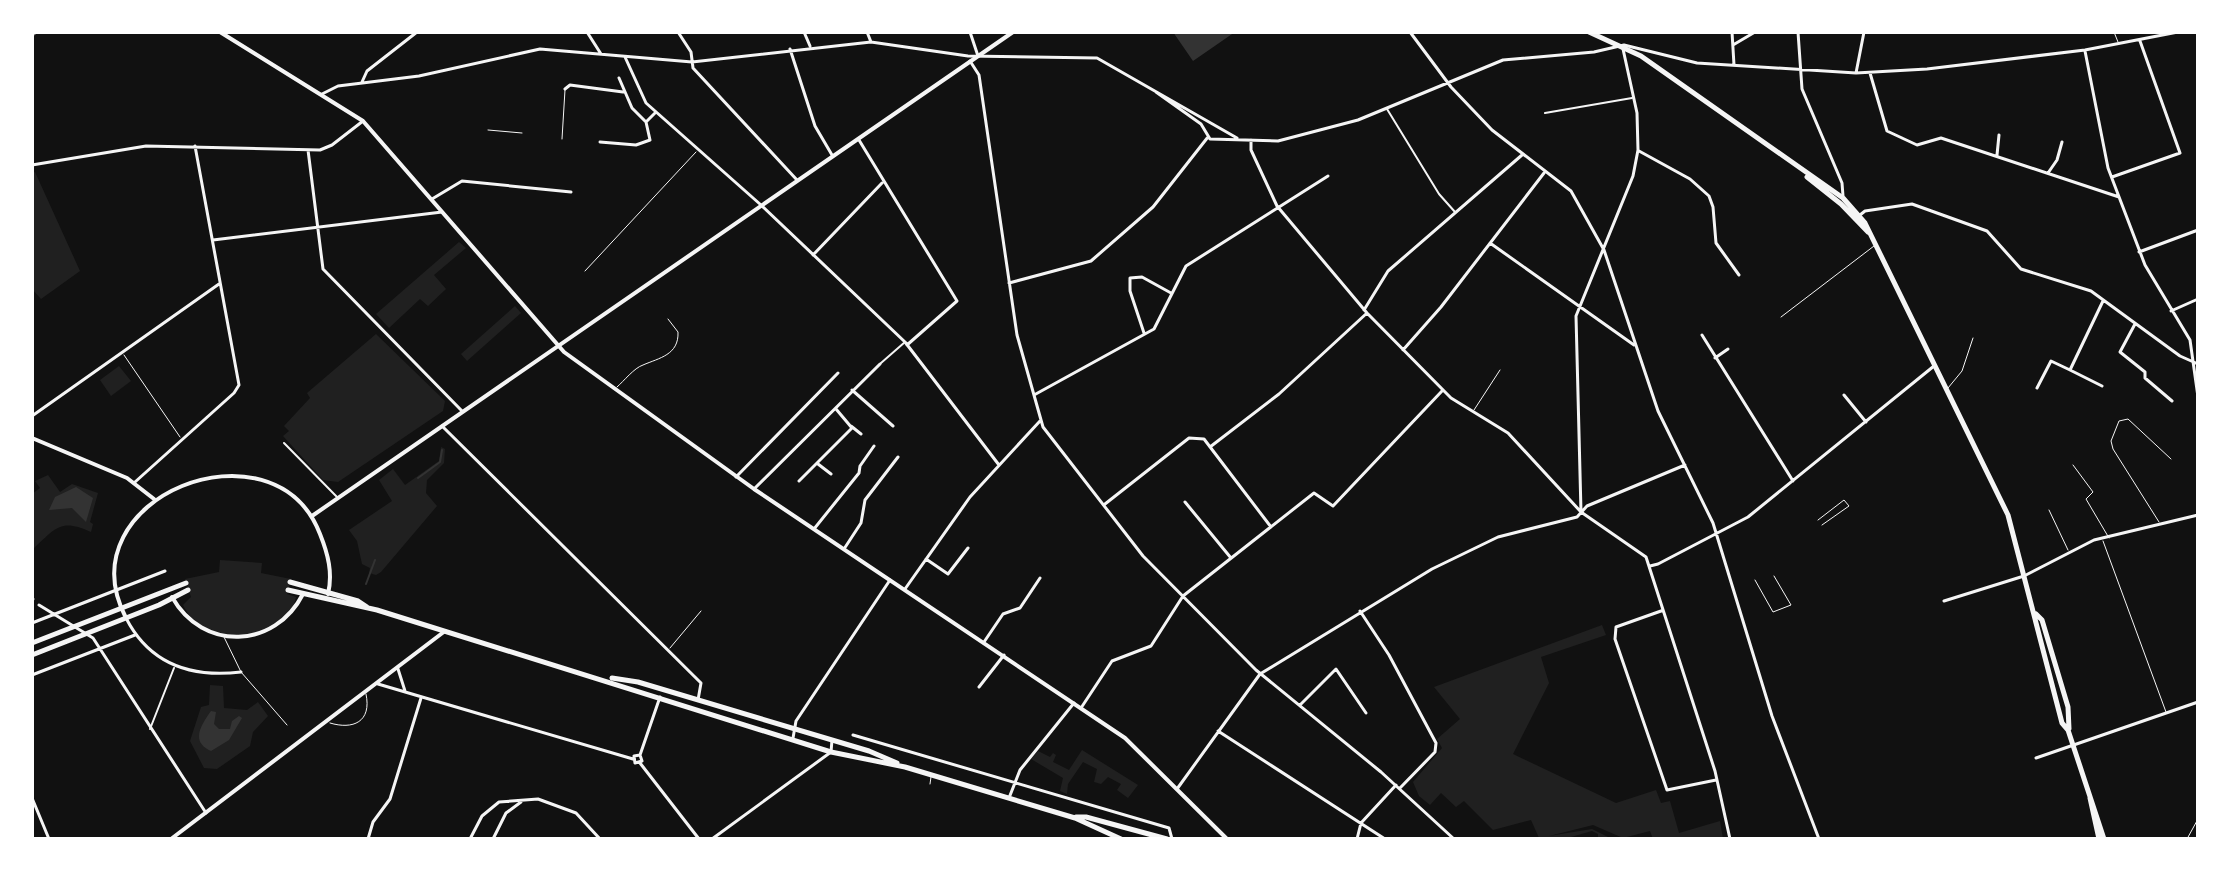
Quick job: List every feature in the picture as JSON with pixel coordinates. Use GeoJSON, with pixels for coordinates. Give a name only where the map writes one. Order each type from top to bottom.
{"type":"FeatureCollection","features":[{"type":"Feature","properties":{"kind":"main road"},"geometry":{"type":"LineString","coordinates":[[1589,32],[1606,35],[1624,45],[1804,173],[1842,201],[1871,236],[2008,515],[2024,576],[2036,614],[2042,620],[2068,707],[2071,721],[2068,730],[2102,839]]}},
{"type":"Feature","properties":{"kind":"main road"},"geometry":{"type":"LineString","coordinates":[[290,582],[329,592],[368,608]]}},
{"type":"Feature","properties":{"kind":"main road"},"geometry":{"type":"LineString","coordinates":[[32,643],[120,607],[187,586],[172,597],[126,618],[32,655]]}},
{"type":"Feature","properties":{"kind":"main road"},"geometry":{"type":"LineString","coordinates":[[288,590],[368,608],[436,628],[831,752],[905,767]]}},
{"type":"Feature","properties":{"kind":"main road"},"geometry":{"type":"LineString","coordinates":[[595,676],[638,682],[793,727],[905,767],[1075,818],[1118,838]]}},
{"type":"Feature","properties":{"kind":"main road"},"geometry":{"type":"LineString","coordinates":[[1075,818],[1086,817],[1169,839]]}},
{"type":"Feature","properties":{"kind":"street"},"geometry":{"type":"LineString","coordinates":[[220,32],[363,121],[558,346],[736,477],[1125,738],[1227,839]]}},
{"type":"Feature","properties":{"kind":"street"},"geometry":{"type":"LineString","coordinates":[[362,82],[367,71],[417,32]]}},
{"type":"Feature","properties":{"kind":"street"},"geometry":{"type":"LineString","coordinates":[[587,32],[601,54]]}},
{"type":"Feature","properties":{"kind":"street"},"geometry":{"type":"LineString","coordinates":[[678,32],[691,52],[693,68],[797,180]]}},
{"type":"Feature","properties":{"kind":"street"},"geometry":{"type":"LineString","coordinates":[[804,32],[810,46]]}},
{"type":"Feature","properties":{"kind":"street"},"geometry":{"type":"LineString","coordinates":[[867,32],[871,42]]}},
{"type":"Feature","properties":{"kind":"street"},"geometry":{"type":"LineString","coordinates":[[970,32],[978,56]]}},
{"type":"Feature","properties":{"kind":"street"},"geometry":{"type":"LineString","coordinates":[[312,516],[1013,32]]}},
{"type":"Feature","properties":{"kind":"street"},"geometry":{"type":"LineString","coordinates":[[1410,32],[1448,83],[1492,130],[1571,191],[1604,250],[1658,411],[1716,532],[1772,716],[1819,839]]}},
{"type":"Feature","properties":{"kind":"street"},"geometry":{"type":"LineString","coordinates":[[1732,32],[1734,65]]}},
{"type":"Feature","properties":{"kind":"street"},"geometry":{"type":"LineString","coordinates":[[1733,45],[1755,32]]}},
{"type":"Feature","properties":{"kind":"street"},"geometry":{"type":"LineString","coordinates":[[1798,32],[1800,70],[1812,118],[1842,183],[1842,201]]}},
{"type":"Feature","properties":{"kind":"street"},"geometry":{"type":"LineString","coordinates":[[1856,73],[1864,32]]}},
{"type":"Feature","properties":{"kind":"street"},"geometry":{"type":"LineString","coordinates":[[1208,137],[1278,141],[1349,122],[1503,60],[1594,52],[1624,45],[1697,63],[1870,73],[2085,50],[2178,32]]}},
{"type":"Feature","properties":{"kind":"street"},"geometry":{"type":"LineString","coordinates":[[2112,177],[2180,153],[2140,41]]}},
{"type":"Feature","properties":{"kind":"street"},"geometry":{"type":"LineString","coordinates":[[322,94],[330,88],[419,76],[540,49],[692,62],[810,46],[871,42],[978,56],[1097,58],[1211,126],[1241,139]]}},
{"type":"Feature","properties":{"kind":"street"},"geometry":{"type":"LineString","coordinates":[[1581,512],[1576,316],[1633,176],[1638,150],[1624,45]]}},
{"type":"Feature","properties":{"kind":"street"},"geometry":{"type":"LineString","coordinates":[[790,49],[815,126],[832,155]]}},
{"type":"Feature","properties":{"kind":"street"},"geometry":{"type":"LineString","coordinates":[[2085,50],[2112,177],[2139,252],[2190,340],[2197,364],[2198,397]]}},
{"type":"Feature","properties":{"kind":"street"},"geometry":{"type":"LineString","coordinates":[[625,57],[646,103],[655,113],[696,152],[761,205],[906,344],[999,465]]}},
{"type":"Feature","properties":{"kind":"street"},"geometry":{"type":"LineString","coordinates":[[970,61],[979,75],[1017,335],[1041,421],[1143,556],[1260,674],[1398,787],[1454,839]]}},
{"type":"Feature","properties":{"kind":"street"},"geometry":{"type":"LineString","coordinates":[[1870,73],[1887,131],[1917,145],[1941,138],[2119,197]]}},
{"type":"Feature","properties":{"kind":"street"},"geometry":{"type":"LineString","coordinates":[[600,142],[636,145],[650,140],[646,122],[623,92],[619,78]]}},
{"type":"Feature","properties":{"kind":"street"},"geometry":{"type":"LineString","coordinates":[[565,89],[570,85],[623,92]]}},
{"type":"Feature","properties":{"kind":"street"},"geometry":{"type":"LineString","coordinates":[[1156,92],[1206,130],[1208,137]]}},
{"type":"Feature","properties":{"kind":"street"},"geometry":{"type":"LineString","coordinates":[[1545,113],[1633,98]]}},
{"type":"Feature","properties":{"kind":"street"},"geometry":{"type":"LineString","coordinates":[[1386,108],[1439,194],[1455,212]]}},
{"type":"Feature","properties":{"kind":"street"},"geometry":{"type":"LineString","coordinates":[[646,122],[655,113]]}},
{"type":"Feature","properties":{"kind":"street"},"geometry":{"type":"LineString","coordinates":[[32,165],[146,146],[308,150],[332,145],[363,121]]}},
{"type":"Feature","properties":{"kind":"street"},"geometry":{"type":"LineString","coordinates":[[1206,130],[1211,126]]}},
{"type":"Feature","properties":{"kind":"street"},"geometry":{"type":"LineString","coordinates":[[1216,138],[1219,130]]}},
{"type":"Feature","properties":{"kind":"street"},"geometry":{"type":"LineString","coordinates":[[1997,155],[1999,135]]}},
{"type":"Feature","properties":{"kind":"street"},"geometry":{"type":"LineString","coordinates":[[1009,283],[1094,259],[1153,207],[1208,137]]}},
{"type":"Feature","properties":{"kind":"street"},"geometry":{"type":"LineString","coordinates":[[754,489],[880,364],[957,301],[858,138]]}},
{"type":"Feature","properties":{"kind":"street"},"geometry":{"type":"LineString","coordinates":[[1251,139],[1251,150],[1277,206],[1366,312],[1442,391],[1508,433],[1581,512],[1643,554],[1650,566],[1661,611],[1716,780],[1730,839]]}},
{"type":"Feature","properties":{"kind":"street"},"geometry":{"type":"LineString","coordinates":[[2048,173],[2057,160],[2062,142]]}},
{"type":"Feature","properties":{"kind":"street"},"geometry":{"type":"LineString","coordinates":[[135,482],[234,393],[239,385],[194,146]]}},
{"type":"Feature","properties":{"kind":"street"},"geometry":{"type":"LineString","coordinates":[[308,150],[323,269],[462,411]]}},
{"type":"Feature","properties":{"kind":"street"},"geometry":{"type":"LineString","coordinates":[[1638,150],[1690,179],[1709,196],[1716,243],[1739,275]]}},
{"type":"Feature","properties":{"kind":"street"},"geometry":{"type":"LineString","coordinates":[[1210,447],[1279,394],[1366,312],[1388,271],[1522,155]]}},
{"type":"Feature","properties":{"kind":"street"},"geometry":{"type":"LineString","coordinates":[[1403,350],[1544,173]]}},
{"type":"Feature","properties":{"kind":"street"},"geometry":{"type":"LineString","coordinates":[[1034,395],[1154,329],[1186,266],[1328,176]]}},
{"type":"Feature","properties":{"kind":"street"},"geometry":{"type":"LineString","coordinates":[[432,199],[462,181],[571,192]]}},
{"type":"Feature","properties":{"kind":"street"},"geometry":{"type":"LineString","coordinates":[[813,255],[883,181]]}},
{"type":"Feature","properties":{"kind":"street"},"geometry":{"type":"LineString","coordinates":[[1859,218],[1865,211],[1912,204],[1987,231],[2021,269],[2087,290],[2197,364]]}},
{"type":"Feature","properties":{"kind":"street"},"geometry":{"type":"LineString","coordinates":[[213,240],[442,212]]}},
{"type":"Feature","properties":{"kind":"street"},"geometry":{"type":"LineString","coordinates":[[2139,252],[2198,230]]}},
{"type":"Feature","properties":{"kind":"street"},"geometry":{"type":"LineString","coordinates":[[1490,243],[1635,346]]}},
{"type":"Feature","properties":{"kind":"street"},"geometry":{"type":"LineString","coordinates":[[1144,334],[1130,291],[1130,278],[1142,277],[1171,293]]}},
{"type":"Feature","properties":{"kind":"street"},"geometry":{"type":"LineString","coordinates":[[32,416],[220,283]]}},
{"type":"Feature","properties":{"kind":"street"},"geometry":{"type":"LineString","coordinates":[[2171,311],[2198,299]]}},
{"type":"Feature","properties":{"kind":"street"},"geometry":{"type":"LineString","coordinates":[[2070,370],[2103,301]]}},
{"type":"Feature","properties":{"kind":"street"},"geometry":{"type":"LineString","coordinates":[[2135,324],[2120,352],[2145,372],[2145,378],[2172,401]]}},
{"type":"Feature","properties":{"kind":"street"},"geometry":{"type":"LineString","coordinates":[[1702,335],[1793,481]]}},
{"type":"Feature","properties":{"kind":"street"},"geometry":{"type":"LineString","coordinates":[[1715,358],[1728,349]]}},
{"type":"Feature","properties":{"kind":"street"},"geometry":{"type":"LineString","coordinates":[[2037,388],[2051,361],[2102,386]]}},
{"type":"Feature","properties":{"kind":"street"},"geometry":{"type":"LineString","coordinates":[[1650,566],[1748,517],[1934,366]]}},
{"type":"Feature","properties":{"kind":"street"},"geometry":{"type":"LineString","coordinates":[[736,477],[838,373]]}},
{"type":"Feature","properties":{"kind":"street"},"geometry":{"type":"LineString","coordinates":[[852,390],[893,426]]}},
{"type":"Feature","properties":{"kind":"street"},"geometry":{"type":"LineString","coordinates":[[1081,708],[1112,661],[1145,650],[1155,641],[1183,596],[1314,493],[1333,506],[1442,391]]}},
{"type":"Feature","properties":{"kind":"street"},"geometry":{"type":"LineString","coordinates":[[1844,395],[1866,422]]}},
{"type":"Feature","properties":{"kind":"street"},"geometry":{"type":"LineString","coordinates":[[835,408],[861,434]]}},
{"type":"Feature","properties":{"kind":"street"},"geometry":{"type":"LineString","coordinates":[[905,589],[999,465],[1041,421]]}},
{"type":"Feature","properties":{"kind":"street"},"geometry":{"type":"LineString","coordinates":[[442,426],[702,685],[698,700]]}},
{"type":"Feature","properties":{"kind":"street"},"geometry":{"type":"LineString","coordinates":[[799,481],[849,433],[851,426]]}},
{"type":"Feature","properties":{"kind":"street"},"geometry":{"type":"LineString","coordinates":[[32,438],[135,482],[154,499]]}},
{"type":"Feature","properties":{"kind":"street"},"geometry":{"type":"LineString","coordinates":[[1104,505],[1189,438],[1204,439],[1271,527]]}},
{"type":"Feature","properties":{"kind":"street"},"geometry":{"type":"LineString","coordinates":[[284,443],[338,497]]}},
{"type":"Feature","properties":{"kind":"street"},"geometry":{"type":"LineString","coordinates":[[814,529],[859,473],[860,466],[874,446]]}},
{"type":"Feature","properties":{"kind":"street"},"geometry":{"type":"LineString","coordinates":[[844,549],[861,523],[865,500],[898,457]]}},
{"type":"Feature","properties":{"kind":"street"},"geometry":{"type":"LineString","coordinates":[[818,463],[831,474]]}},
{"type":"Feature","properties":{"kind":"street"},"geometry":{"type":"LineString","coordinates":[[1177,789],[1260,674],[1432,569],[1498,537],[1577,517],[1587,506],[1685,465]]}},
{"type":"Feature","properties":{"kind":"street"},"geometry":{"type":"LineString","coordinates":[[241,672],[215,675],[175,667],[153,654],[135,635],[120,607],[115,590],[117,557],[123,538],[154,499],[196,479],[214,476],[246,477],[285,493],[312,516],[329,562],[327,599]]}},
{"type":"Feature","properties":{"kind":"street"},"geometry":{"type":"LineString","coordinates":[[1185,502],[1231,558]]}},
{"type":"Feature","properties":{"kind":"street"},"geometry":{"type":"LineString","coordinates":[[1944,601],[2024,576],[2102,538],[2198,515]]}},
{"type":"Feature","properties":{"kind":"street"},"geometry":{"type":"LineString","coordinates":[[926,559],[948,574],[968,548]]}},
{"type":"Feature","properties":{"kind":"street"},"geometry":{"type":"LineString","coordinates":[[32,623],[165,571]]}},
{"type":"Feature","properties":{"kind":"street"},"geometry":{"type":"LineString","coordinates":[[984,642],[1003,614],[1020,608],[1040,578]]}},
{"type":"Feature","properties":{"kind":"street"},"geometry":{"type":"LineString","coordinates":[[793,738],[793,727],[890,580]]}},
{"type":"Feature","properties":{"kind":"street"},"geometry":{"type":"LineString","coordinates":[[172,597],[193,624],[224,637],[241,638],[272,629],[286,619],[305,586]]}},
{"type":"Feature","properties":{"kind":"street"},"geometry":{"type":"LineString","coordinates":[[39,605],[86,633],[99,648],[206,813]]}},
{"type":"Feature","properties":{"kind":"street"},"geometry":{"type":"LineString","coordinates":[[1357,839],[1361,823],[1435,752],[1436,743],[1389,655],[1360,611]]}},
{"type":"Feature","properties":{"kind":"street"},"geometry":{"type":"LineString","coordinates":[[1661,611],[1619,625],[1614,631],[1670,791],[1716,780]]}},
{"type":"Feature","properties":{"kind":"street"},"geometry":{"type":"LineString","coordinates":[[171,839],[445,631]]}},
{"type":"Feature","properties":{"kind":"street"},"geometry":{"type":"LineString","coordinates":[[32,675],[135,635]]}},
{"type":"Feature","properties":{"kind":"street"},"geometry":{"type":"LineString","coordinates":[[979,687],[1004,655]]}},
{"type":"Feature","properties":{"kind":"street"},"geometry":{"type":"LineString","coordinates":[[150,729],[175,667]]}},
{"type":"Feature","properties":{"kind":"street"},"geometry":{"type":"LineString","coordinates":[[398,669],[405,691]]}},
{"type":"Feature","properties":{"kind":"street"},"geometry":{"type":"LineString","coordinates":[[1299,705],[1336,669],[1366,713]]}},
{"type":"Feature","properties":{"kind":"street"},"geometry":{"type":"LineString","coordinates":[[378,684],[633,759],[640,763],[699,839]]}},
{"type":"Feature","properties":{"kind":"street"},"geometry":{"type":"LineString","coordinates":[[368,839],[373,822],[390,799],[421,697]]}},
{"type":"Feature","properties":{"kind":"street"},"geometry":{"type":"LineString","coordinates":[[640,763],[660,697]]}},
{"type":"Feature","properties":{"kind":"street"},"geometry":{"type":"LineString","coordinates":[[2036,758],[2198,702]]}},
{"type":"Feature","properties":{"kind":"street"},"geometry":{"type":"LineString","coordinates":[[1009,798],[1020,770],[1074,703]]}},
{"type":"Feature","properties":{"kind":"street"},"geometry":{"type":"LineString","coordinates":[[1218,731],[1385,839]]}},
{"type":"Feature","properties":{"kind":"street"},"geometry":{"type":"LineString","coordinates":[[853,735],[1169,828],[1169,839]]}},
{"type":"Feature","properties":{"kind":"street"},"geometry":{"type":"LineString","coordinates":[[712,839],[831,752],[832,740]]}},
{"type":"Feature","properties":{"kind":"street"},"geometry":{"type":"LineString","coordinates":[[633,759],[640,755]]}},
{"type":"Feature","properties":{"kind":"street"},"geometry":{"type":"LineString","coordinates":[[32,798],[49,839]]}},
{"type":"Feature","properties":{"kind":"street"},"geometry":{"type":"LineString","coordinates":[[470,839],[491,806],[507,800],[538,799],[561,804],[589,823],[600,839]]}},
{"type":"Feature","properties":{"kind":"street"},"geometry":{"type":"LineString","coordinates":[[493,839],[509,810],[524,800]]}},
{"type":"Feature","properties":{"kind":"lane"},"geometry":{"type":"LineString","coordinates":[[2114,32],[2119,45]]}},
{"type":"Feature","properties":{"kind":"lane"},"geometry":{"type":"LineString","coordinates":[[562,139],[565,89]]}},
{"type":"Feature","properties":{"kind":"lane"},"geometry":{"type":"LineString","coordinates":[[488,130],[522,133]]}},
{"type":"Feature","properties":{"kind":"lane"},"geometry":{"type":"LineString","coordinates":[[585,271],[696,152]]}},
{"type":"Feature","properties":{"kind":"lane"},"geometry":{"type":"LineString","coordinates":[[1781,317],[1876,244]]}},
{"type":"Feature","properties":{"kind":"lane"},"geometry":{"type":"LineString","coordinates":[[615,389],[641,365],[656,363],[675,347],[678,332],[668,319]]}},
{"type":"Feature","properties":{"kind":"lane"},"geometry":{"type":"LineString","coordinates":[[1946,390],[1962,371],[1973,338]]}},
{"type":"Feature","properties":{"kind":"lane"},"geometry":{"type":"LineString","coordinates":[[123,353],[182,440]]}},
{"type":"Feature","properties":{"kind":"lane"},"geometry":{"type":"LineString","coordinates":[[1472,412],[1500,370]]}},
{"type":"Feature","properties":{"kind":"lane"},"geometry":{"type":"LineString","coordinates":[[2160,524],[2112,446],[2119,421],[2128,419],[2171,459]]}},
{"type":"Feature","properties":{"kind":"lane"},"geometry":{"type":"LineString","coordinates":[[2073,465],[2093,492],[2086,499],[2109,538]]}},
{"type":"Feature","properties":{"kind":"lane"},"geometry":{"type":"LineString","coordinates":[[1818,520],[1844,500],[1849,506],[1822,525]]}},
{"type":"Feature","properties":{"kind":"lane"},"geometry":{"type":"LineString","coordinates":[[2049,510],[2069,552]]}},
{"type":"Feature","properties":{"kind":"lane"},"geometry":{"type":"LineString","coordinates":[[2102,538],[2166,714]]}},
{"type":"Feature","properties":{"kind":"lane"},"geometry":{"type":"LineString","coordinates":[[1755,580],[1773,612],[1791,605],[1774,576]]}},
{"type":"Feature","properties":{"kind":"lane"},"geometry":{"type":"LineString","coordinates":[[668,650],[701,611]]}},
{"type":"Feature","properties":{"kind":"lane"},"geometry":{"type":"LineString","coordinates":[[224,637],[241,672],[287,725]]}},
{"type":"Feature","properties":{"kind":"lane"},"geometry":{"type":"LineString","coordinates":[[327,722],[347,727],[357,724],[364,717],[366,693]]}},
{"type":"Feature","properties":{"kind":"lane"},"geometry":{"type":"LineString","coordinates":[[930,784],[932,775]]}},
{"type":"Feature","properties":{"kind":"lane"},"geometry":{"type":"LineString","coordinates":[[2187,839],[2198,819]]}},
{"type":"Feature","properties":{"kind":"shaded area"},"geometry":{"type":"Polygon","coordinates":[[[1173,32],[1235,32],[1193,61],[1173,32]]]}},
{"type":"Feature","properties":{"kind":"shaded area"},"geometry":{"type":"Polygon","coordinates":[[[35,172],[80,271],[41,299],[32,289],[32,173],[35,172]]]}},
{"type":"Feature","properties":{"kind":"shaded area"},"geometry":{"type":"Polygon","coordinates":[[[459,242],[466,248],[434,275],[446,289],[428,306],[420,299],[389,328],[376,314],[459,242]]]}},
{"type":"Feature","properties":{"kind":"shaded area"},"geometry":{"type":"Polygon","coordinates":[[[515,306],[521,313],[467,361],[461,354],[515,306]]]}},
{"type":"Feature","properties":{"kind":"shaded area"},"geometry":{"type":"Polygon","coordinates":[[[376,334],[445,401],[443,411],[338,482],[323,480],[283,436],[289,431],[284,426],[310,398],[307,393],[376,334]]]}},
{"type":"Feature","properties":{"kind":"shaded area"},"geometry":{"type":"Polygon","coordinates":[[[119,366],[131,381],[111,396],[100,380],[119,366]]]}},
{"type":"Feature","properties":{"kind":"shaded area"},"geometry":{"type":"Polygon","coordinates":[[[441,447],[445,449],[444,463],[427,480],[426,493],[437,506],[381,572],[376,575],[369,573],[370,568],[362,564],[357,541],[349,530],[392,501],[379,480],[393,469],[405,485],[439,461],[441,447]]]}},
{"type":"Feature","properties":{"kind":"shaded area"},"geometry":{"type":"Polygon","coordinates":[[[48,475],[60,492],[72,484],[98,493],[90,522],[93,524],[91,532],[72,526],[59,528],[32,550],[32,494],[40,488],[35,481],[48,475]]]}},
{"type":"Feature","properties":{"kind":"shaded area"},"geometry":{"type":"Polygon","coordinates":[[[76,487],[93,498],[86,522],[72,508],[49,510],[55,497],[76,487]]]}},
{"type":"Feature","properties":{"kind":"shaded area"},"geometry":{"type":"Polygon","coordinates":[[[220,560],[262,563],[261,573],[291,579],[287,594],[296,597],[289,613],[261,632],[243,635],[224,634],[193,619],[183,605],[191,597],[185,579],[219,572],[220,560]]]}},
{"type":"Feature","properties":{"kind":"shaded area"},"geometry":{"type":"Polygon","coordinates":[[[1602,625],[1606,635],[1541,657],[1549,683],[1513,754],[1616,803],[1656,790],[1661,803],[1670,801],[1679,833],[1720,821],[1723,839],[1653,839],[1650,831],[1623,838],[1593,825],[1549,836],[1592,829],[1612,839],[1598,839],[1598,834],[1592,831],[1564,839],[1539,838],[1531,820],[1493,830],[1464,801],[1456,807],[1441,793],[1430,805],[1419,796],[1413,782],[1442,748],[1437,739],[1460,719],[1434,687],[1602,625]]]}},
{"type":"Feature","properties":{"kind":"shaded area"},"geometry":{"type":"Polygon","coordinates":[[[210,685],[223,686],[224,708],[247,710],[258,702],[268,716],[253,732],[250,746],[217,769],[204,768],[190,741],[201,707],[209,705],[210,685]]]}},
{"type":"Feature","properties":{"kind":"shaded area"},"geometry":{"type":"Polygon","coordinates":[[[211,711],[216,712],[214,724],[219,729],[230,729],[232,721],[239,716],[242,718],[229,740],[211,751],[201,743],[199,733],[211,711]]]}},
{"type":"Feature","properties":{"kind":"shaded area"},"geometry":{"type":"Polygon","coordinates":[[[1082,750],[1138,785],[1128,798],[1117,790],[1121,784],[1108,777],[1101,784],[1094,782],[1097,769],[1083,762],[1068,784],[1067,794],[1060,791],[1063,778],[1031,759],[1038,751],[1050,757],[1053,753],[1056,755],[1053,762],[1069,770],[1082,750]]]}},
{"type":"Feature","properties":{"kind":"waterway"},"geometry":{"type":"LineString","coordinates":[[418,478],[440,462],[442,450]]}},
{"type":"Feature","properties":{"kind":"waterway"},"geometry":{"type":"LineString","coordinates":[[366,584],[375,560]]}},
{"type":"Feature","properties":{"kind":"railway"},"geometry":{"type":"LineString","coordinates":[[32,36],[37,32]]}}]}
